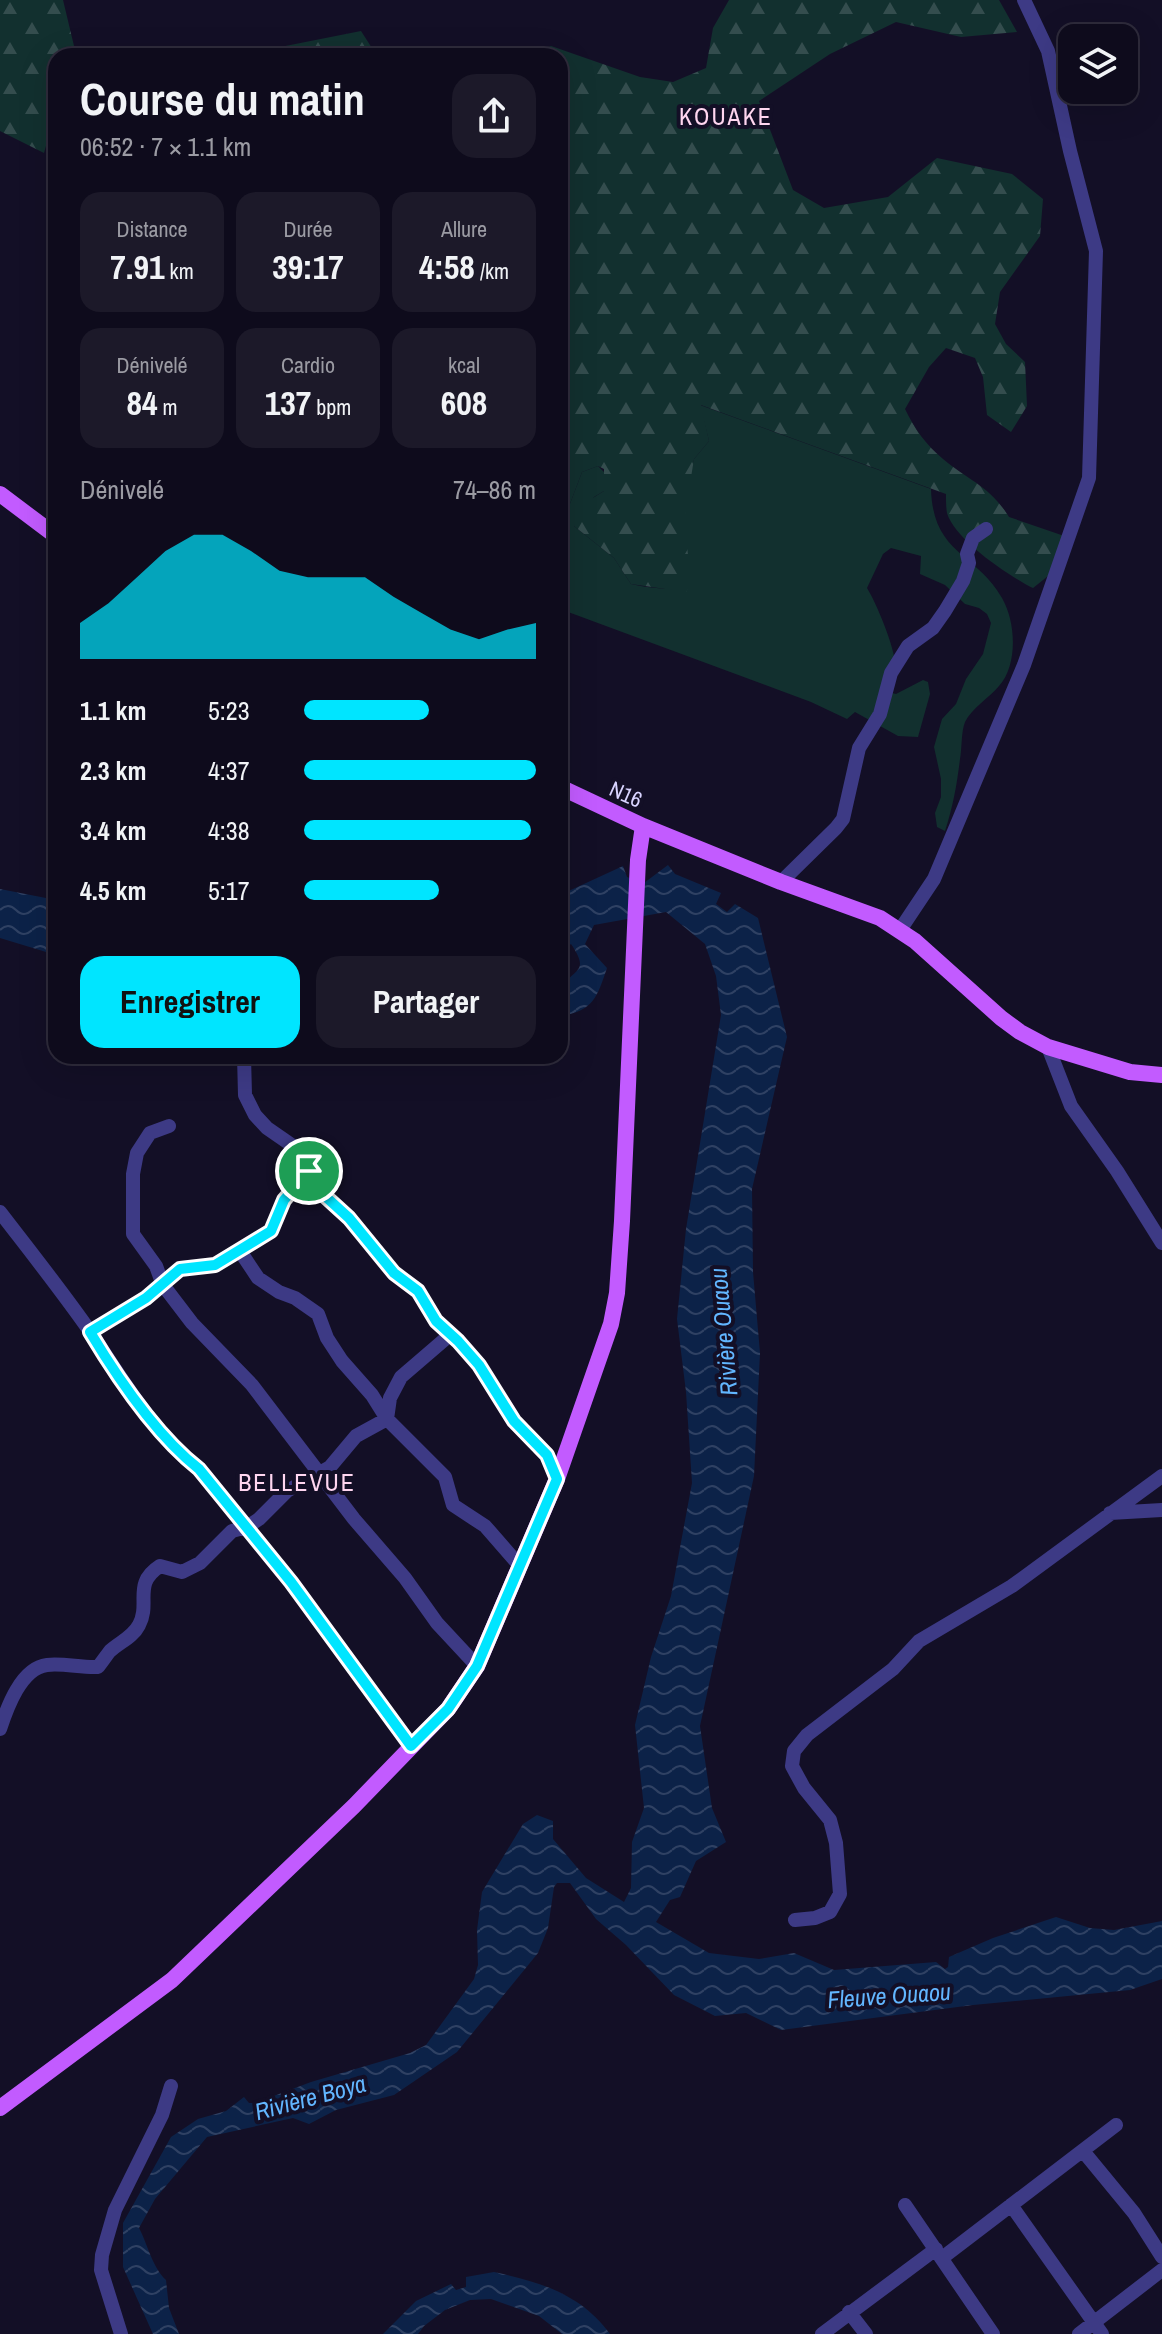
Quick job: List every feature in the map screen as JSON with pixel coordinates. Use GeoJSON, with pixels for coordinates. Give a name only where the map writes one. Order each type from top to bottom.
{"type":"FeatureCollection","features":[{"type":"Feature","properties":{"kind":"main road"},"geometry":{"type":"LineString","coordinates":[[0,494],[48,530]]}},
{"type":"Feature","properties":{"kind":"main road","name":"N16"},"geometry":{"type":"LineString","coordinates":[[0,2108],[172,1980],[354,1806],[448,1709],[477,1666],[557,1479],[611,1324],[617,1293],[638,860],[643,826],[568,791]]}},
{"type":"Feature","properties":{"kind":"main road"},"geometry":{"type":"LineString","coordinates":[[643,826],[880,918],[900,930],[1001,1018],[1048,1047],[1130,1072],[1162,1075]]}},
{"type":"Feature","properties":{"kind":"street"},"geometry":{"type":"LineString","coordinates":[[900,930],[934,879],[1024,665],[1089,478],[1096,251],[1048,51],[1024,0]]}},
{"type":"Feature","properties":{"kind":"street"},"geometry":{"type":"LineString","coordinates":[[781,882],[843,819],[859,748],[880,714],[891,673],[908,646],[933,628],[945,611],[963,581],[973,538],[986,529]]}},
{"type":"Feature","properties":{"kind":"street"},"geometry":{"type":"LineString","coordinates":[[1048,1047],[1071,1106],[1162,1243]]}},
{"type":"Feature","properties":{"kind":"street"},"geometry":{"type":"LineString","coordinates":[[244,1064],[245,1095],[255,1115],[267,1128],[293,1146],[326,1197],[349,1218],[394,1273],[418,1291],[436,1321],[479,1365],[514,1421],[547,1455],[557,1479]]}},
{"type":"Feature","properties":{"kind":"street"},"geometry":{"type":"LineString","coordinates":[[169,1126],[150,1133],[137,1153],[133,1174],[133,1234],[156,1266],[163,1285],[192,1323],[252,1385],[437,1623],[477,1666]]}},
{"type":"Feature","properties":{"kind":"street"},"geometry":{"type":"LineString","coordinates":[[90,1332],[163,1285],[180,1269],[215,1265],[271,1231],[284,1200],[309,1171]]}},
{"type":"Feature","properties":{"kind":"street"},"geometry":{"type":"LineString","coordinates":[[0,1212],[90,1332],[109,1364],[172,1444],[199,1469],[247,1527],[326,1628],[411,1746]]}},
{"type":"Feature","properties":{"kind":"street"},"geometry":{"type":"LineString","coordinates":[[240,1251],[258,1278],[318,1314],[327,1338],[342,1361],[372,1395],[387,1419],[445,1477],[453,1505],[485,1526],[520,1566]]}},
{"type":"Feature","properties":{"kind":"street"},"geometry":{"type":"LineString","coordinates":[[387,1419],[390,1398],[401,1377],[451,1334]]}},
{"type":"Feature","properties":{"kind":"street"},"geometry":{"type":"LineString","coordinates":[[0,1729],[8,1706],[28,1676],[45,1665],[98,1667],[112,1649],[137,1629],[142,1619],[149,1573],[160,1566],[182,1572],[200,1563],[232,1531],[247,1527],[287,1491],[319,1475],[330,1467],[356,1436],[387,1419]]}},
{"type":"Feature","properties":{"kind":"street"},"geometry":{"type":"LineString","coordinates":[[795,1920],[815,1918],[830,1912],[840,1894],[836,1843],[830,1820],[804,1788],[792,1766],[794,1751],[807,1735],[893,1669],[919,1641],[943,1624],[1012,1586],[1162,1476]]}},
{"type":"Feature","properties":{"kind":"street"},"geometry":{"type":"LineString","coordinates":[[1110,1513],[1162,1510]]}},
{"type":"Feature","properties":{"kind":"street"},"geometry":{"type":"LineString","coordinates":[[121,2334],[101,2270],[102,2255],[115,2210],[162,2115],[171,2086]]}},
{"type":"Feature","properties":{"kind":"street"},"geometry":{"type":"LineString","coordinates":[[822,2334],[849,2312],[1011,2205],[1116,2125]]}},
{"type":"Feature","properties":{"kind":"street"},"geometry":{"type":"LineString","coordinates":[[1083,2151],[1134,2213],[1162,2257]]}},
{"type":"Feature","properties":{"kind":"street"},"geometry":{"type":"LineString","coordinates":[[905,2205],[993,2334]]}},
{"type":"Feature","properties":{"kind":"street"},"geometry":{"type":"LineString","coordinates":[[1011,2205],[1098,2329]]}},
{"type":"Feature","properties":{"kind":"street"},"geometry":{"type":"LineString","coordinates":[[1079,2334],[1098,2329],[1162,2270]]}},
{"type":"Feature","properties":{"kind":"street"},"geometry":{"type":"LineString","coordinates":[[849,2312],[866,2334]]}},
{"type":"Feature","properties":{"kind":"green space"},"geometry":{"type":"Polygon","coordinates":[[[0,0],[63,0],[74,46],[48,48],[48,139],[44,153],[0,131],[0,0]]]}},
{"type":"Feature","properties":{"kind":"green space"},"geometry":{"type":"Polygon","coordinates":[[[729,0],[999,0],[1017,32],[961,37],[896,22],[830,54],[759,101],[793,190],[824,208],[888,197],[937,158],[1012,174],[1043,199],[1040,236],[1000,292],[995,324],[1006,344],[1025,362],[1027,406],[1011,432],[987,415],[983,377],[975,358],[946,348],[929,367],[905,409],[931,448],[987,491],[1009,517],[1070,538],[1048,576],[1033,588],[997,566],[960,534],[947,513],[946,494],[701,405],[709,441],[694,459],[684,520],[691,581],[686,592],[631,584],[614,558],[574,526],[577,508],[604,491],[604,469],[598,466],[582,472],[568,509],[568,52],[640,77],[673,82],[706,68],[713,28],[729,0]]]}},
{"type":"Feature","properties":{"kind":"green space"},"geometry":{"type":"Polygon","coordinates":[[[361,31],[372,48],[275,48],[361,31]]]}},
{"type":"Feature","properties":{"kind":"green space"},"geometry":{"type":"Polygon","coordinates":[[[700,405],[931,489],[939,527],[947,540],[992,583],[1002,598],[1010,619],[1012,655],[999,686],[965,722],[956,786],[945,831],[937,827],[935,813],[941,797],[941,779],[934,747],[942,719],[956,704],[966,679],[983,654],[991,623],[987,614],[979,608],[965,604],[945,585],[920,574],[921,556],[891,548],[883,554],[867,588],[893,650],[895,667],[888,692],[896,694],[923,680],[928,682],[930,694],[918,737],[898,736],[855,712],[847,719],[811,702],[568,612],[568,509],[582,472],[598,466],[610,478],[604,491],[594,497],[574,526],[614,558],[631,584],[686,591],[679,522],[694,459],[709,441],[700,405]]]}},
{"type":"Feature","properties":{"kind":"water"},"geometry":{"type":"Polygon","coordinates":[[[668,865],[675,874],[721,893],[716,904],[727,912],[735,904],[758,918],[787,1037],[752,1189],[753,1272],[760,1353],[754,1476],[700,1726],[712,1808],[726,1842],[696,1861],[680,1897],[670,1900],[656,1922],[709,1953],[759,1959],[794,1953],[834,1970],[936,1962],[945,1969],[949,1957],[1056,1917],[1090,1928],[1114,1930],[1162,1921],[1162,1979],[1130,1990],[973,2005],[781,2030],[746,2013],[715,2016],[674,1995],[596,1919],[570,1883],[557,1883],[548,1928],[538,1953],[457,2052],[394,2095],[336,2110],[309,2124],[293,2118],[207,2137],[155,2199],[139,2228],[166,2280],[169,2308],[179,2334],[153,2334],[123,2267],[123,2223],[171,2137],[198,2119],[226,2111],[244,2097],[249,2103],[255,2103],[311,2082],[410,2053],[426,2045],[474,1979],[478,1965],[477,1930],[482,1892],[523,1824],[537,1815],[553,1821],[553,1839],[586,1878],[624,1902],[631,1888],[632,1842],[644,1808],[635,1725],[651,1657],[671,1596],[692,1483],[677,1319],[686,1229],[721,1015],[716,976],[705,944],[666,912],[594,925],[585,944],[607,968],[592,1001],[568,1015],[568,980],[578,970],[580,960],[571,944],[568,946],[568,891],[623,866],[627,877],[644,883],[668,865]]]}},
{"type":"Feature","properties":{"kind":"water"},"geometry":{"type":"Polygon","coordinates":[[[0,889],[48,898],[48,953],[0,938],[0,889]]]}},
{"type":"Feature","properties":{"kind":"water"},"geometry":{"type":"Polygon","coordinates":[[[494,2272],[543,2285],[573,2299],[599,2320],[610,2334],[562,2334],[539,2316],[491,2299],[470,2300],[445,2310],[418,2334],[383,2334],[416,2301],[451,2284],[456,2290],[466,2287],[466,2277],[494,2272]]]}},
{"type":"Feature","properties":{"kind":"district","name":"KOUAKE"},"geometry":{"type":"Point","coordinates":[726,116]}},
{"type":"Feature","properties":{"kind":"district","name":"BELLEVUE"},"geometry":{"type":"Point","coordinates":[297,1482]}},
{"type":"Feature","properties":{"kind":"route"},"geometry":{"type":"LineString","coordinates":[[309,1171],[326,1197],[349,1218],[394,1273],[418,1291],[436,1321],[479,1365],[514,1421],[547,1455],[557,1479],[477,1666],[448,1709],[411,1746],[291,1582],[199,1469],[181,1455],[109,1364],[90,1332],[146,1298],[180,1269],[215,1265],[271,1231],[284,1200],[309,1171]]}},
{"type":"Feature","properties":{"kind":"water label","name":"Rivière Ouaou"},"geometry":{"type":"Point","coordinates":[723,1332]}},
{"type":"Feature","properties":{"kind":"water label","name":"Fleuve Ouaou"},"geometry":{"type":"Point","coordinates":[889,1995]}},
{"type":"Feature","properties":{"kind":"water label","name":"Rivière Boya"},"geometry":{"type":"Point","coordinates":[310,2097]}}]}
